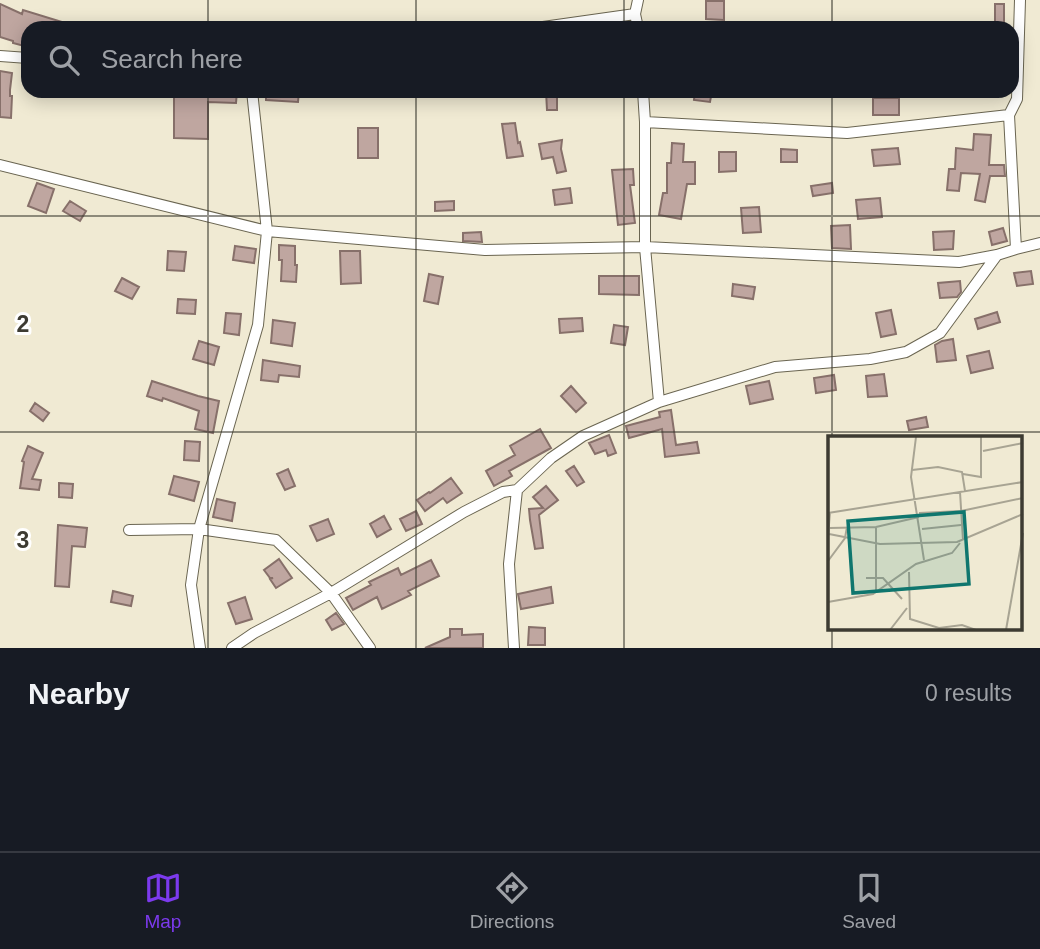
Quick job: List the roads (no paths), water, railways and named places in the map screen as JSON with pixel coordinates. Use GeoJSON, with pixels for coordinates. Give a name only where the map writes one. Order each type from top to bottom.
{"type":"FeatureCollection","features":[{"type":"Feature","properties":{"kind":"street"},"geometry":{"type":"LineString","coordinates":[[636,21],[638,0]]}},
{"type":"Feature","properties":{"kind":"street"},"geometry":{"type":"LineString","coordinates":[[1019,33],[1020,0]]}},
{"type":"Feature","properties":{"kind":"street"},"geometry":{"type":"LineString","coordinates":[[589,21],[635,15]]}},
{"type":"Feature","properties":{"kind":"street"},"geometry":{"type":"LineString","coordinates":[[0,56],[21,58]]}},
{"type":"Feature","properties":{"kind":"street"},"geometry":{"type":"LineString","coordinates":[[200,648],[191,585],[199,529],[258,325],[267,231],[253,98]]}},
{"type":"Feature","properties":{"kind":"street"},"geometry":{"type":"LineString","coordinates":[[643,98],[645,247],[659,402]]}},
{"type":"Feature","properties":{"kind":"street"},"geometry":{"type":"LineString","coordinates":[[1016,249],[1009,114],[1017,98]]}},
{"type":"Feature","properties":{"kind":"street"},"geometry":{"type":"LineString","coordinates":[[645,122],[847,133],[1009,114]]}},
{"type":"Feature","properties":{"kind":"street"},"geometry":{"type":"LineString","coordinates":[[0,165],[267,231],[485,250],[645,247],[959,262],[998,256],[1040,243]]}},
{"type":"Feature","properties":{"kind":"street"},"geometry":{"type":"LineString","coordinates":[[232,648],[254,633],[331,593],[464,512],[503,492],[517,490],[551,458],[583,436],[659,402],[775,367],[870,359],[906,352],[940,333],[998,256]]}},
{"type":"Feature","properties":{"kind":"street"},"geometry":{"type":"LineString","coordinates":[[514,648],[509,564],[517,490]]}},
{"type":"Feature","properties":{"kind":"street"},"geometry":{"type":"LineString","coordinates":[[129,530],[199,529],[276,540],[331,593],[370,648]]}}]}
